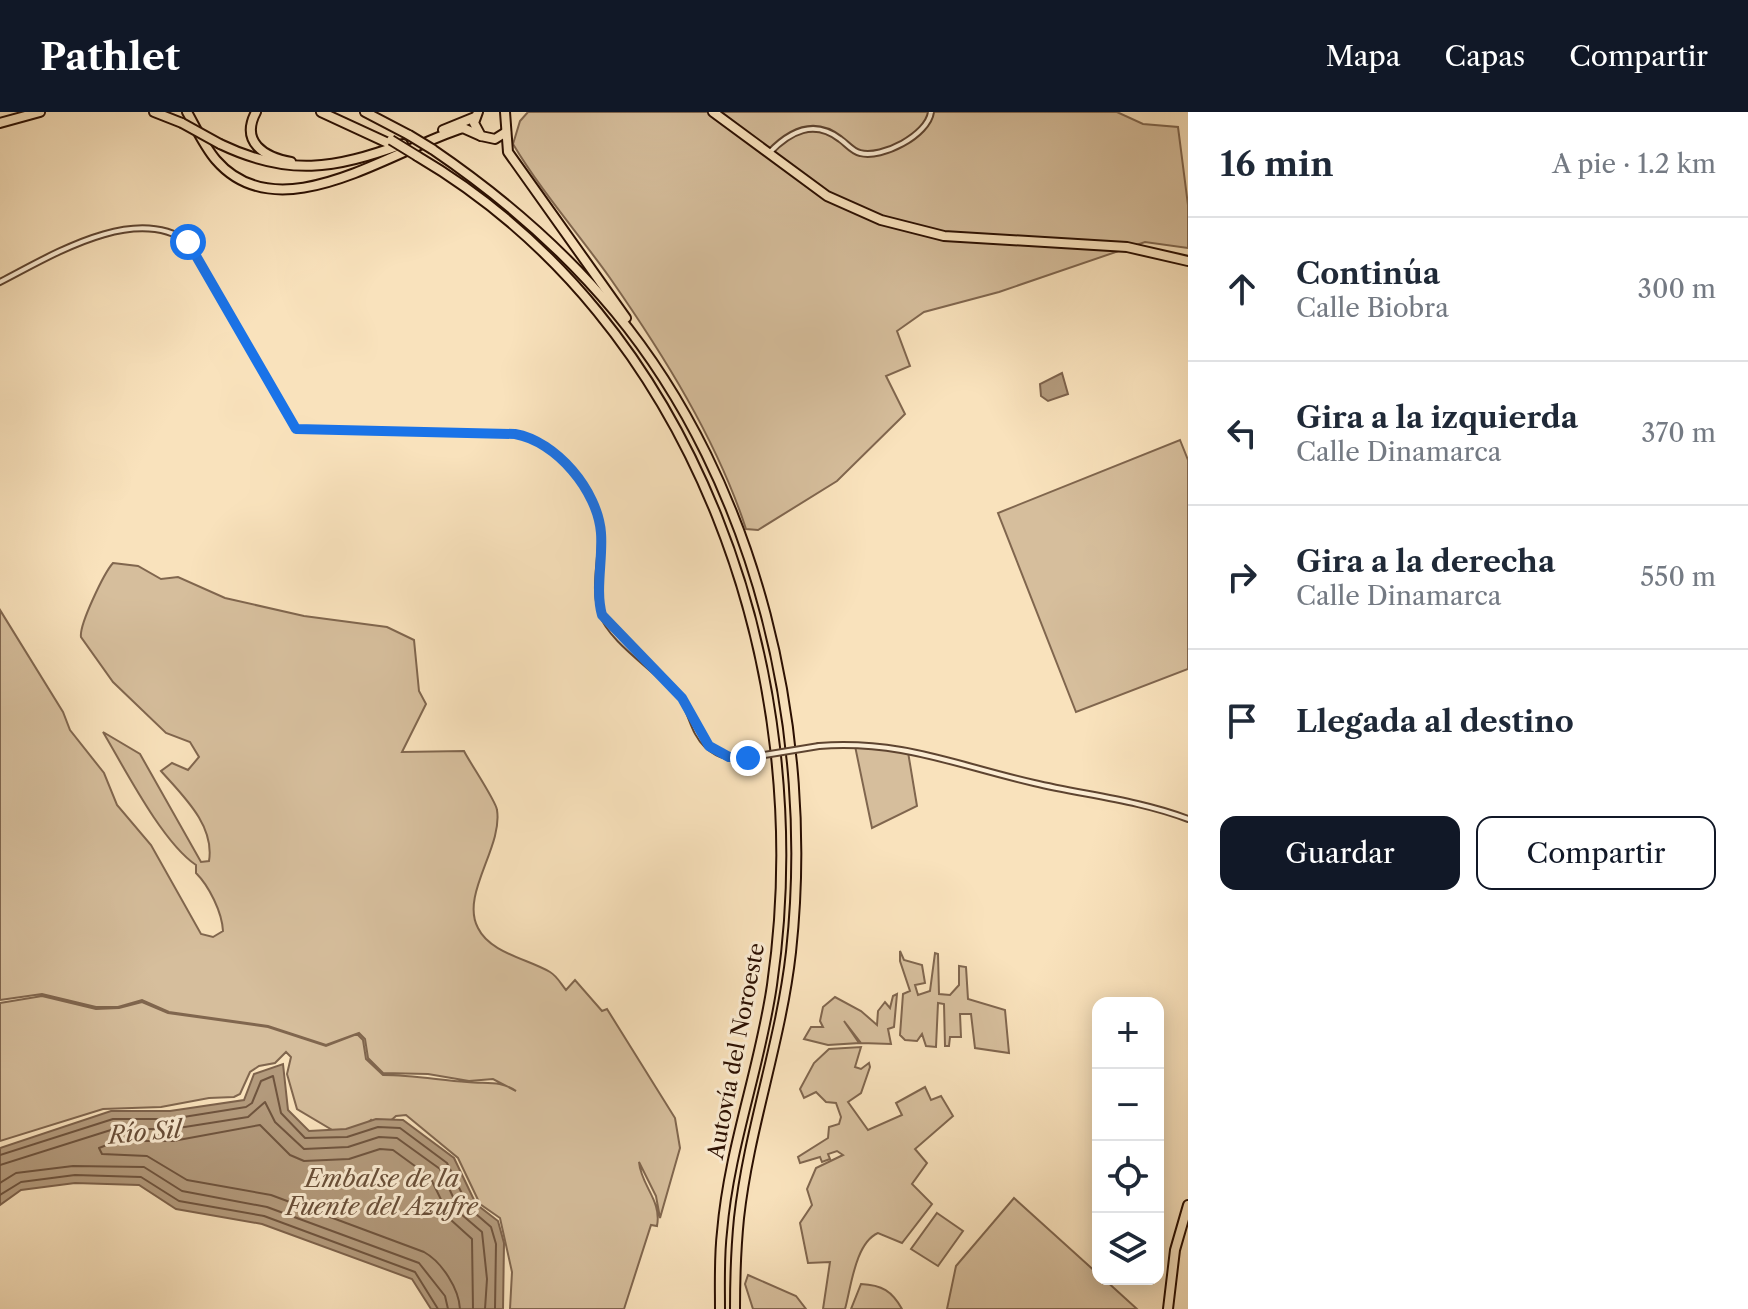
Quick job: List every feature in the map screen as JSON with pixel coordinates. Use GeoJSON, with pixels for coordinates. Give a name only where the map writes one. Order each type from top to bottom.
{"type":"FeatureCollection","features":[{"type":"Feature","properties":{"kind":"highway"},"geometry":{"type":"LineString","coordinates":[[0,123],[40,112]]}},
{"type":"Feature","properties":{"kind":"highway"},"geometry":{"type":"LineString","coordinates":[[154,112],[220,144],[278,165],[335,165],[462,126],[495,139],[507,128],[515,112]]}},
{"type":"Feature","properties":{"kind":"highway"},"geometry":{"type":"LineString","coordinates":[[187,112],[208,149],[227,171],[244,183],[277,192],[316,185],[463,128],[479,133]]}},
{"type":"Feature","properties":{"kind":"highway"},"geometry":{"type":"LineString","coordinates":[[256,112],[250,131],[262,154],[298,163],[335,165]]}},
{"type":"Feature","properties":{"kind":"highway"},"geometry":{"type":"LineString","coordinates":[[321,112],[389,142]]}},
{"type":"Feature","properties":{"kind":"highway","name":"Autovía del Noroeste"},"geometry":{"type":"LineString","coordinates":[[332,112],[389,142],[486,202],[589,301],[663,405],[696,467],[741,582],[758,641],[779,779],[780,906],[772,986],[734,1158],[722,1231],[720,1309]]}},
{"type":"Feature","properties":{"kind":"highway","name":"Autovía del Noroeste"},"geometry":{"type":"LineString","coordinates":[[365,112],[432,149],[522,216],[617,314],[674,397],[712,471],[749,564],[768,626],[784,699],[796,811],[791,951],[782,1016],[739,1217],[735,1309]]}},
{"type":"Feature","properties":{"kind":"highway"},"geometry":{"type":"LineString","coordinates":[[505,112],[508,152],[676,393],[706,449],[712,471]]}},
{"type":"Feature","properties":{"kind":"highway"},"geometry":{"type":"LineString","coordinates":[[713,112],[827,196],[881,220],[944,236],[1127,247],[1188,261]]}},
{"type":"Feature","properties":{"kind":"highway"},"geometry":{"type":"LineString","coordinates":[[443,130],[476,114],[479,133]]}},
{"type":"Feature","properties":{"kind":"highway"},"geometry":{"type":"LineString","coordinates":[[1168,1309],[1175,1248],[1188,1205]]}},
{"type":"Feature","properties":{"kind":"street"},"geometry":{"type":"LineString","coordinates":[[767,154],[795,132],[815,128],[835,135],[854,151],[868,154],[917,135],[927,125],[931,112]]}},
{"type":"Feature","properties":{"kind":"street"},"geometry":{"type":"LineString","coordinates":[[0,282],[102,234],[149,230],[183,238],[296,429],[515,434],[543,443],[568,467],[597,514],[601,530],[599,605],[607,622],[682,698],[709,746],[732,758],[851,742],[883,745],[1034,783],[1163,809],[1188,819]]}},
{"type":"Feature","properties":{"kind":"shaded area"},"geometry":{"type":"Polygon","coordinates":[[[528,112],[1117,112],[1143,124],[1178,127],[1188,205],[1188,248],[1145,242],[999,292],[924,312],[897,331],[910,366],[886,376],[905,414],[837,481],[758,530],[746,529],[720,463],[669,367],[610,278],[513,144],[520,121],[528,112]]]}},
{"type":"Feature","properties":{"kind":"shaded area"},"geometry":{"type":"Polygon","coordinates":[[[1180,440],[1188,460],[1188,669],[1076,712],[998,513],[1180,440]]]}},
{"type":"Feature","properties":{"kind":"shaded area"},"geometry":{"type":"Polygon","coordinates":[[[113,563],[138,566],[161,579],[178,577],[225,598],[304,616],[387,627],[414,640],[419,691],[426,704],[402,752],[464,751],[497,810],[494,839],[474,901],[478,928],[491,944],[541,967],[557,978],[566,990],[575,980],[602,1011],[607,1009],[675,1118],[680,1148],[660,1218],[656,1196],[639,1162],[658,1217],[657,1226],[651,1225],[624,1309],[510,1309],[512,1272],[500,1218],[480,1204],[458,1158],[406,1115],[396,1116],[380,1130],[371,1120],[360,1130],[334,1131],[297,1109],[287,1074],[291,1057],[286,1052],[275,1063],[259,1066],[250,1072],[240,1094],[234,1097],[209,1098],[161,1107],[103,1109],[0,1141],[0,1003],[42,996],[96,1009],[119,1008],[142,1002],[168,1013],[268,1027],[326,1046],[357,1034],[363,1040],[366,1059],[383,1075],[507,1086],[493,1079],[469,1081],[428,1074],[383,1073],[368,1058],[365,1039],[359,1033],[326,1045],[268,1026],[169,1012],[142,1000],[118,1007],[96,1007],[42,994],[0,1000],[0,610],[63,712],[70,730],[104,773],[117,805],[151,845],[201,934],[213,937],[223,931],[214,900],[196,873],[196,865],[157,823],[103,732],[140,754],[201,862],[209,861],[210,848],[202,823],[161,771],[172,763],[188,770],[199,757],[190,742],[166,733],[113,682],[81,637],[93,599],[113,563]]]}},
{"type":"Feature","properties":{"kind":"shaded area"},"geometry":{"type":"Polygon","coordinates":[[[855,746],[908,752],[917,806],[872,828],[855,746]]]}},
{"type":"Feature","properties":{"kind":"shaded area"},"geometry":{"type":"Polygon","coordinates":[[[900,951],[904,960],[922,965],[925,983],[915,985],[918,995],[930,991],[935,953],[938,954],[939,994],[950,995],[959,985],[959,966],[966,967],[968,999],[1005,1010],[1009,1053],[975,1048],[971,1014],[960,1014],[961,1037],[950,1037],[949,1046],[945,1046],[944,1004],[938,1003],[936,1047],[926,1046],[922,1034],[917,1041],[905,1040],[900,1035],[903,994],[910,991],[900,961],[900,951]]]}},
{"type":"Feature","properties":{"kind":"shaded area"},"geometry":{"type":"Polygon","coordinates":[[[897,994],[894,1027],[888,1029],[891,1044],[861,1043],[844,1021],[859,1043],[828,1045],[804,1039],[811,1027],[823,1027],[820,1021],[823,1007],[835,997],[861,1011],[877,1025],[878,1011],[885,1002],[890,1008],[893,996],[897,994]]]}},
{"type":"Feature","properties":{"kind":"shaded area"},"geometry":{"type":"Polygon","coordinates":[[[861,1047],[855,1067],[861,1069],[869,1063],[870,1067],[861,1093],[848,1102],[868,1130],[902,1115],[896,1103],[925,1087],[931,1100],[941,1096],[953,1116],[915,1149],[927,1163],[912,1184],[932,1204],[902,1243],[878,1233],[870,1238],[859,1256],[845,1309],[823,1309],[830,1262],[808,1263],[800,1223],[812,1205],[807,1189],[816,1168],[843,1155],[837,1151],[828,1154],[830,1159],[822,1162],[820,1157],[800,1163],[798,1157],[828,1138],[829,1127],[839,1124],[841,1117],[836,1103],[826,1102],[816,1092],[804,1098],[800,1089],[814,1063],[829,1049],[861,1047]]]}},
{"type":"Feature","properties":{"kind":"shaded area"},"geometry":{"type":"Polygon","coordinates":[[[1014,1198],[1092,1269],[1092,1285],[1111,1285],[1137,1309],[947,1309],[956,1266],[1014,1198]]]}},
{"type":"Feature","properties":{"kind":"shaded area"},"geometry":{"type":"Polygon","coordinates":[[[937,1213],[963,1231],[938,1266],[911,1249],[937,1213]]]}},
{"type":"Feature","properties":{"kind":"shaded area"},"geometry":{"type":"Polygon","coordinates":[[[748,1275],[796,1296],[806,1309],[753,1309],[745,1284],[748,1275]]]}},
{"type":"Feature","properties":{"kind":"shaded area"},"geometry":{"type":"Polygon","coordinates":[[[861,1284],[886,1290],[902,1309],[851,1309],[861,1284]]]}},
{"type":"Feature","properties":{"kind":"water"},"geometry":{"type":"Polygon","coordinates":[[[1062,373],[1068,394],[1048,401],[1041,396],[1040,384],[1062,373]]]}},
{"type":"Feature","properties":{"kind":"water","name":"Embalse de la Fuente del Azufre"},"geometry":{"type":"Polygon","coordinates":[[[283,1064],[288,1110],[309,1131],[346,1129],[376,1119],[403,1120],[454,1158],[476,1204],[498,1221],[504,1243],[503,1309],[431,1309],[412,1279],[262,1224],[176,1209],[139,1185],[75,1183],[21,1190],[0,1205],[0,1148],[111,1111],[170,1111],[244,1100],[254,1074],[283,1064]]]}},
{"type":"Feature","properties":{"kind":"route"},"geometry":{"type":"LineString","coordinates":[[188,242],[288,420],[296,429],[515,434],[531,437],[554,451],[585,491],[597,514],[601,530],[599,605],[602,615],[682,698],[701,738],[709,746],[729,757],[748,758]]}},
{"type":"Feature","properties":{"kind":"water label","name":"Río Sil"},"geometry":{"type":"Point","coordinates":[145,1132]}}]}
